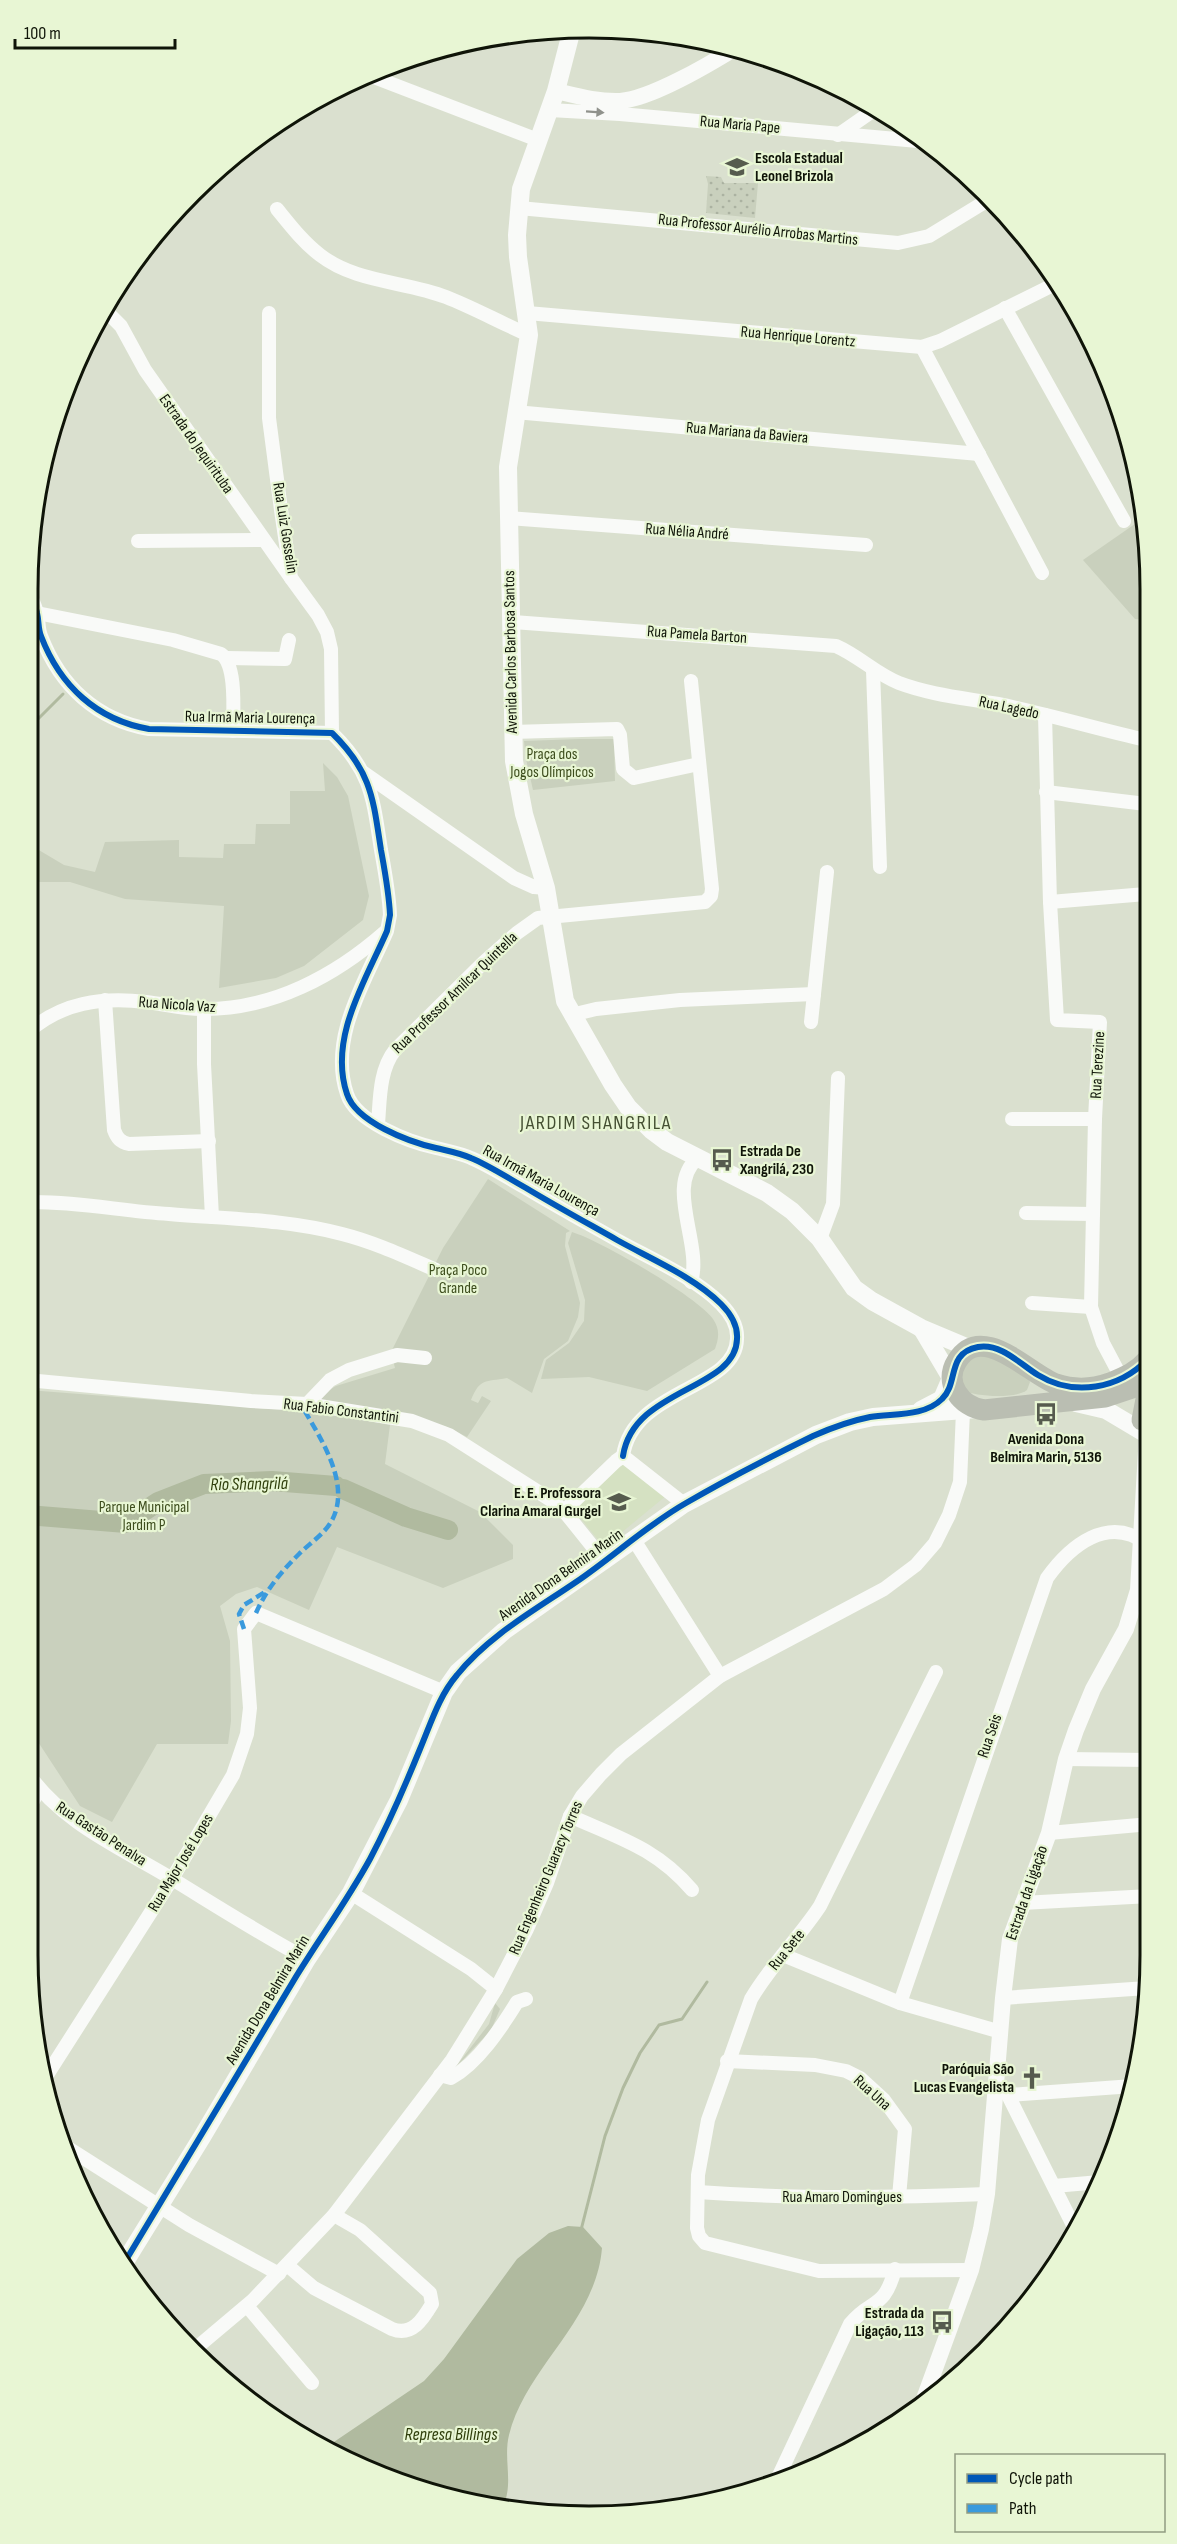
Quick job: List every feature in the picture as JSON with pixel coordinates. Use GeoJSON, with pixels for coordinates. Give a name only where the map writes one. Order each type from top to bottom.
{"type":"FeatureCollection","features":[{"type":"Feature","properties":{"kind":"main road","name":"Avenida Carlos Barbosa Santos"},"geometry":{"type":"LineString","coordinates":[[570,39],[550,110],[521,189],[518,258],[529,335],[508,466],[513,622],[512,732],[517,786],[546,888],[560,981],[571,1015],[628,1107],[667,1142],[767,1193],[792,1211],[820,1239],[854,1288],[872,1301],[921,1328],[971,1349]]}},
{"type":"Feature","properties":{"kind":"main road"},"geometry":{"type":"LineString","coordinates":[[921,1328],[951,1378],[958,1396],[970,1410]]}},
{"type":"Feature","properties":{"kind":"main road","name":"Avenida Dona Belmira Marin"},"geometry":{"type":"LineString","coordinates":[[916,1412],[942,1400],[956,1362],[971,1349],[982,1346],[993,1347],[1036,1374],[1071,1388],[1140,1385]]}},
{"type":"Feature","properties":{"kind":"main road","name":"Avenida Dona Belmira Marin"},"geometry":{"type":"LineString","coordinates":[[127,2258],[307,1959],[351,1893],[399,1800],[444,1692],[458,1672],[504,1631],[684,1504],[816,1435],[850,1422],[916,1412],[1074,1402],[1115,1385],[1140,1366]]}},
{"type":"Feature","properties":{"kind":"main road"},"geometry":{"type":"LineString","coordinates":[[1025,1406],[1037,1393],[1036,1374]]}},
{"type":"Feature","properties":{"kind":"main road"},"geometry":{"type":"LineString","coordinates":[[1115,1385],[1140,1421]]}},
{"type":"Feature","properties":{"kind":"main road"},"geometry":{"type":"LineString","coordinates":[[1074,1402],[1106,1410],[1140,1427]]}},
{"type":"Feature","properties":{"kind":"street"},"geometry":{"type":"LineString","coordinates":[[556,91],[601,100],[632,99],[653,91],[724,54]]}},
{"type":"Feature","properties":{"kind":"street"},"geometry":{"type":"LineString","coordinates":[[379,79],[538,140]]}},
{"type":"Feature","properties":{"kind":"street"},"geometry":{"type":"LineString","coordinates":[[632,99],[639,116]]}},
{"type":"Feature","properties":{"kind":"street","name":"Rua Maria Pape"},"geometry":{"type":"LineString","coordinates":[[550,110],[910,140]]}},
{"type":"Feature","properties":{"kind":"street"},"geometry":{"type":"LineString","coordinates":[[838,135],[869,114]]}},
{"type":"Feature","properties":{"kind":"street","name":"Rua Professor Aurélio Arrobas Martins"},"geometry":{"type":"LineString","coordinates":[[519,208],[898,243],[929,236],[982,203]]}},
{"type":"Feature","properties":{"kind":"street"},"geometry":{"type":"LineString","coordinates":[[277,208],[307,244],[322,257],[365,276],[445,297],[529,335]]}},
{"type":"Feature","properties":{"kind":"street","name":"Rua Henrique Lorentz"},"geometry":{"type":"LineString","coordinates":[[527,313],[922,347],[940,341],[1050,287]]}},
{"type":"Feature","properties":{"kind":"street"},"geometry":{"type":"LineString","coordinates":[[1005,308],[1124,521]]}},
{"type":"Feature","properties":{"kind":"street","name":"Rua Luiz Gosselin"},"geometry":{"type":"LineString","coordinates":[[269,313],[270,418],[291,578],[318,615],[327,632],[331,649],[332,733]]}},
{"type":"Feature","properties":{"kind":"street","name":"Estrada do Jequirituba"},"geometry":{"type":"LineString","coordinates":[[110,315],[121,326],[145,370],[291,578]]}},
{"type":"Feature","properties":{"kind":"street"},"geometry":{"type":"LineString","coordinates":[[922,347],[1042,573]]}},
{"type":"Feature","properties":{"kind":"street","name":"Rua Mariana da Baviera"},"geometry":{"type":"LineString","coordinates":[[515,412],[979,454]]}},
{"type":"Feature","properties":{"kind":"street","name":"Rua Nélia André"},"geometry":{"type":"LineString","coordinates":[[508,518],[866,545]]}},
{"type":"Feature","properties":{"kind":"street"},"geometry":{"type":"LineString","coordinates":[[138,541],[263,540]]}},
{"type":"Feature","properties":{"kind":"street"},"geometry":{"type":"LineString","coordinates":[[38,609],[199,646],[227,658],[285,659],[289,640]]}},
{"type":"Feature","properties":{"kind":"street","name":"Rua Pamela Barton"},"geometry":{"type":"LineString","coordinates":[[513,622],[836,646],[849,652],[873,670]]}},
{"type":"Feature","properties":{"kind":"street","name":"Rua Irmã Maria Lourença"},"geometry":{"type":"LineString","coordinates":[[38,623],[51,658],[70,684],[100,712],[120,723],[149,729],[332,733],[363,772],[373,795],[377,814],[389,904],[387,931],[346,1031],[342,1066],[344,1083],[351,1103],[361,1115],[415,1142],[465,1155],[483,1163],[691,1282],[719,1302],[734,1321],[737,1337],[735,1352],[720,1369],[641,1419],[629,1434],[623,1456]]}},
{"type":"Feature","properties":{"kind":"street"},"geometry":{"type":"LineString","coordinates":[[227,658],[232,672],[233,731]]}},
{"type":"Feature","properties":{"kind":"street"},"geometry":{"type":"LineString","coordinates":[[873,670],[880,867]]}},
{"type":"Feature","properties":{"kind":"street","name":"Rua Lagedo"},"geometry":{"type":"LineString","coordinates":[[873,670],[898,683],[926,691],[1045,715],[1140,739]]}},
{"type":"Feature","properties":{"kind":"street"},"geometry":{"type":"LineString","coordinates":[[512,732],[617,729],[620,735],[623,769],[629,776],[636,778],[699,764],[691,681]]}},
{"type":"Feature","properties":{"kind":"street","name":"Rua Terezine"},"geometry":{"type":"LineString","coordinates":[[1045,715],[1050,902],[1057,1020],[1100,1022],[1095,1119],[1091,1307],[1115,1385]]}},
{"type":"Feature","properties":{"kind":"street","name":"Rua Professor Amilcar Quintella"},"geometry":{"type":"LineString","coordinates":[[378,1124],[383,1076],[386,1064],[395,1050],[517,933],[538,918],[705,902],[711,897],[712,882],[699,764]]}},
{"type":"Feature","properties":{"kind":"street"},"geometry":{"type":"LineString","coordinates":[[363,772],[514,878],[534,887],[546,888]]}},
{"type":"Feature","properties":{"kind":"street"},"geometry":{"type":"LineString","coordinates":[[1046,792],[1140,803]]}},
{"type":"Feature","properties":{"kind":"street"},"geometry":{"type":"LineString","coordinates":[[812,1022],[827,872]]}},
{"type":"Feature","properties":{"kind":"street"},"geometry":{"type":"LineString","coordinates":[[1050,902],[1140,894]]}},
{"type":"Feature","properties":{"kind":"street","name":"Rua Nicola Vaz"},"geometry":{"type":"LineString","coordinates":[[38,1024],[50,1015],[67,1007],[105,1000],[146,1002],[204,1010],[245,1006],[278,998],[330,972],[387,931]]}},
{"type":"Feature","properties":{"kind":"street"},"geometry":{"type":"LineString","coordinates":[[571,1015],[596,1009],[680,1000],[814,994]]}},
{"type":"Feature","properties":{"kind":"street"},"geometry":{"type":"LineString","coordinates":[[105,1000],[114,1130],[117,1138],[129,1144],[209,1141]]}},
{"type":"Feature","properties":{"kind":"street"},"geometry":{"type":"LineString","coordinates":[[204,1010],[204,1064],[212,1217]]}},
{"type":"Feature","properties":{"kind":"street"},"geometry":{"type":"LineString","coordinates":[[820,1239],[829,1220],[833,1204],[838,1078]]}},
{"type":"Feature","properties":{"kind":"street"},"geometry":{"type":"LineString","coordinates":[[1012,1119],[1095,1119]]}},
{"type":"Feature","properties":{"kind":"street"},"geometry":{"type":"LineString","coordinates":[[691,1282],[693,1256],[683,1187],[687,1171],[698,1158]]}},
{"type":"Feature","properties":{"kind":"street"},"geometry":{"type":"LineString","coordinates":[[38,1202],[271,1221],[343,1234],[436,1270]]}},
{"type":"Feature","properties":{"kind":"street"},"geometry":{"type":"LineString","coordinates":[[1026,1213],[1093,1214]]}},
{"type":"Feature","properties":{"kind":"street"},"geometry":{"type":"LineString","coordinates":[[1032,1303],[1091,1307]]}},
{"type":"Feature","properties":{"kind":"street"},"geometry":{"type":"LineString","coordinates":[[307,1404],[330,1380],[349,1370],[397,1355],[424,1358]]}},
{"type":"Feature","properties":{"kind":"street","name":"Rua Fabio Constantini"},"geometry":{"type":"LineString","coordinates":[[38,1381],[307,1404],[412,1421],[440,1430],[525,1481],[564,1511],[604,1562]]}},
{"type":"Feature","properties":{"kind":"street","name":"Rua Engenheiro Guaracy Torres"},"geometry":{"type":"LineString","coordinates":[[199,2345],[247,2306],[334,2215],[440,2076],[496,1989],[527,1929],[547,1883],[570,1816],[582,1796],[621,1754],[720,1676],[884,1589],[916,1565],[935,1543],[949,1515],[960,1482],[970,1410]]}},
{"type":"Feature","properties":{"kind":"street"},"geometry":{"type":"LineString","coordinates":[[564,1511],[623,1456],[684,1504]]}},
{"type":"Feature","properties":{"kind":"street","name":"Rua Seis"},"geometry":{"type":"LineString","coordinates":[[900,2003],[1047,1578],[1073,1547],[1090,1538],[1119,1532],[1140,1540]]}},
{"type":"Feature","properties":{"kind":"street"},"geometry":{"type":"LineString","coordinates":[[634,1540],[720,1676]]}},
{"type":"Feature","properties":{"kind":"street","name":"Estrada da Ligação"},"geometry":{"type":"LineString","coordinates":[[927,2391],[971,2270],[987,2194],[1003,2088],[1001,2032],[1010,1939],[1049,1833],[1066,1759],[1086,1704],[1126,1629],[1133,1611],[1140,1576]]}},
{"type":"Feature","properties":{"kind":"street","name":"Rua Major José Lopes"},"geometry":{"type":"LineString","coordinates":[[50,2071],[172,1879],[233,1775],[247,1734],[250,1708],[244,1629],[256,1613],[444,1692]]}},
{"type":"Feature","properties":{"kind":"street","name":"Rua Sete"},"geometry":{"type":"LineString","coordinates":[[894,2270],[819,2271],[705,2243],[699,2236],[697,2228],[699,2166],[708,2120],[727,2061],[751,1999],[760,1983],[820,1906],[936,1672]]}},
{"type":"Feature","properties":{"kind":"street"},"geometry":{"type":"LineString","coordinates":[[1066,1759],[1140,1760]]}},
{"type":"Feature","properties":{"kind":"street","name":"Rua Gastão Penalva"},"geometry":{"type":"LineString","coordinates":[[39,1790],[80,1824],[251,1929],[307,1959]]}},
{"type":"Feature","properties":{"kind":"street"},"geometry":{"type":"LineString","coordinates":[[570,1816],[648,1851],[677,1874],[692,1890]]}},
{"type":"Feature","properties":{"kind":"street"},"geometry":{"type":"LineString","coordinates":[[1049,1833],[1140,1825]]}},
{"type":"Feature","properties":{"kind":"street"},"geometry":{"type":"LineString","coordinates":[[351,1893],[471,1969],[496,1989]]}},
{"type":"Feature","properties":{"kind":"street"},"geometry":{"type":"LineString","coordinates":[[1022,1904],[1140,1897]]}},
{"type":"Feature","properties":{"kind":"street"},"geometry":{"type":"LineString","coordinates":[[783,1955],[900,2003],[1001,2032]]}},
{"type":"Feature","properties":{"kind":"street"},"geometry":{"type":"LineString","coordinates":[[1003,1998],[1138,1989]]}},
{"type":"Feature","properties":{"kind":"street"},"geometry":{"type":"LineString","coordinates":[[440,2076],[451,2078],[459,2072],[495,2036],[517,2002],[526,1999]]}},
{"type":"Feature","properties":{"kind":"street","name":"Rua Una"},"geometry":{"type":"LineString","coordinates":[[727,2061],[815,2065],[846,2071],[860,2078],[884,2100],[905,2129],[899,2198]]}},
{"type":"Feature","properties":{"kind":"street"},"geometry":{"type":"LineString","coordinates":[[1071,2222],[1003,2088],[1124,2086]]}},
{"type":"Feature","properties":{"kind":"street"},"geometry":{"type":"LineString","coordinates":[[74,2152],[189,2224],[283,2270],[392,2329],[404,2332],[415,2327],[432,2304],[430,2293],[360,2230],[334,2215]]}},
{"type":"Feature","properties":{"kind":"street"},"geometry":{"type":"LineString","coordinates":[[1054,2186],[1090,2183]]}},
{"type":"Feature","properties":{"kind":"street","name":"Rua Amaro Domingues"},"geometry":{"type":"LineString","coordinates":[[698,2192],[788,2197],[899,2198],[987,2194]]}},
{"type":"Feature","properties":{"kind":"street"},"geometry":{"type":"LineString","coordinates":[[781,2472],[850,2324],[886,2295],[894,2270],[971,2270]]}},
{"type":"Feature","properties":{"kind":"street"},"geometry":{"type":"LineString","coordinates":[[247,2306],[312,2383]]}},
{"type":"Feature","properties":{"kind":"shaded area","name":"E. E. Professora Clarina Amaral Gurgel"},"geometry":{"type":"Polygon","coordinates":[[[624,1458],[667,1495],[604,1547],[573,1509],[624,1458]]]}},
{"type":"Feature","properties":{"kind":"green space"},"geometry":{"type":"Polygon","coordinates":[[[706,176],[721,177],[724,183],[758,183],[755,218],[706,213],[708,184],[706,176]]]}},
{"type":"Feature","properties":{"kind":"green space"},"geometry":{"type":"Polygon","coordinates":[[[1136,524],[1140,620],[1135,619],[1083,560],[1136,524]]]}},
{"type":"Feature","properties":{"kind":"green space","name":"Praça dos Jogos Olímpicos"},"geometry":{"type":"Polygon","coordinates":[[[614,739],[615,781],[533,790],[524,741],[614,739]]]}},
{"type":"Feature","properties":{"kind":"green space"},"geometry":{"type":"Polygon","coordinates":[[[323,763],[337,777],[348,796],[369,896],[363,920],[304,966],[276,978],[219,988],[224,906],[125,899],[70,882],[38,882],[38,850],[64,865],[95,872],[105,842],[179,840],[179,857],[223,858],[224,844],[255,844],[256,824],[290,824],[290,791],[325,791],[323,763]]]}},
{"type":"Feature","properties":{"kind":"green space","name":"Praça Poco Grande"},"geometry":{"type":"Polygon","coordinates":[[[488,1179],[570,1231],[566,1233],[565,1246],[580,1303],[578,1317],[568,1341],[544,1359],[532,1393],[507,1378],[481,1384],[471,1400],[478,1403],[482,1396],[491,1401],[467,1437],[445,1426],[321,1404],[319,1396],[336,1386],[395,1368],[391,1352],[443,1248],[488,1179]]]}},
{"type":"Feature","properties":{"kind":"green space"},"geometry":{"type":"Polygon","coordinates":[[[572,1232],[647,1270],[704,1309],[717,1326],[718,1337],[715,1349],[647,1391],[589,1377],[541,1379],[546,1360],[569,1343],[584,1321],[585,1300],[568,1243],[572,1232]]]}},
{"type":"Feature","properties":{"kind":"green space"},"geometry":{"type":"Polygon","coordinates":[[[980,1349],[1027,1376],[1030,1382],[1027,1390],[1014,1395],[995,1396],[963,1390],[956,1369],[980,1349]]]}},
{"type":"Feature","properties":{"kind":"green space","name":"Parque Municipal Jardim P"},"geometry":{"type":"Polygon","coordinates":[[[38,1391],[322,1413],[390,1425],[385,1464],[480,1512],[513,1545],[513,1559],[443,1588],[337,1547],[309,1610],[257,1587],[236,1594],[220,1606],[230,1641],[231,1721],[228,1744],[157,1744],[112,1822],[80,1806],[38,1742],[38,1391]]]}},
{"type":"Feature","properties":{"kind":"green space"},"geometry":{"type":"Polygon","coordinates":[[[495,2003],[500,2009],[491,2030],[454,2069],[489,2024],[495,2003]]]}},
{"type":"Feature","properties":{"kind":"water","name":"Represa Billings"},"geometry":{"type":"Polygon","coordinates":[[[568,2226],[583,2227],[602,2248],[597,2274],[587,2299],[518,2410],[507,2444],[508,2489],[505,2500],[446,2488],[411,2477],[378,2465],[332,2443],[424,2381],[444,2359],[517,2259],[549,2233],[568,2226]]]}},
{"type":"Feature","properties":{"kind":"waterway"},"geometry":{"type":"LineString","coordinates":[[38,719],[63,694]]}},
{"type":"Feature","properties":{"kind":"waterway","name":"Rio Shangrilá"},"geometry":{"type":"LineString","coordinates":[[38,1516],[126,1523],[158,1502],[204,1484],[272,1481],[336,1486]]}},
{"type":"Feature","properties":{"kind":"waterway","name":"Rio Shangrilá"},"geometry":{"type":"LineString","coordinates":[[343,1489],[406,1517],[448,1530]]}},
{"type":"Feature","properties":{"kind":"waterway"},"geometry":{"type":"LineString","coordinates":[[581,2230],[605,2136],[623,2088],[640,2053],[659,2025],[682,2019],[707,1982]]}},
{"type":"Feature","properties":{"kind":"marked path"},"geometry":{"type":"LineString","coordinates":[[256,1613],[269,1589],[280,1575],[328,1526],[337,1507],[336,1476],[331,1461],[300,1403]]}},
{"type":"Feature","properties":{"kind":"marked path"},"geometry":{"type":"LineString","coordinates":[[244,1629],[239,1614],[244,1605],[265,1592]]}},
{"type":"Feature","properties":{"kind":"cycle path"},"geometry":{"type":"LineString","coordinates":[[38,616],[39,631],[49,654],[70,685],[97,709],[113,718],[149,729],[332,733],[355,761],[363,774],[373,801],[387,882],[390,915],[387,931],[360,989],[346,1031],[342,1052],[342,1073],[352,1104],[372,1122],[398,1136],[478,1161],[671,1269],[710,1294],[724,1308],[735,1325],[737,1339],[732,1356],[720,1369],[703,1381],[663,1403],[645,1416],[631,1434],[623,1456]]}},
{"type":"Feature","properties":{"kind":"cycle path"},"geometry":{"type":"LineString","coordinates":[[127,2258],[294,1980],[370,1859],[397,1804],[445,1692],[469,1661],[483,1648],[513,1624],[590,1572],[658,1521],[733,1477],[813,1436],[841,1425],[870,1417],[917,1412],[935,1405],[947,1392],[957,1362],[968,1350],[978,1347],[995,1348],[1052,1382],[1081,1388],[1110,1383],[1124,1377],[1140,1366]]}},
{"type":"Feature","properties":{"kind":"place","name":"Escola Estadual Leonel Brizola"},"geometry":{"type":"Point","coordinates":[737,167]}},
{"type":"Feature","properties":{"kind":"place","name":"Estrada De Xangrilá, 230"},"geometry":{"type":"Point","coordinates":[722,1160]}},
{"type":"Feature","properties":{"kind":"place","name":"Avenida Dona Belmira Marin, 5136"},"geometry":{"type":"Point","coordinates":[1046,1414]}},
{"type":"Feature","properties":{"kind":"place","name":"E. E. Professora Clarina Amaral Gurgel"},"geometry":{"type":"Point","coordinates":[619,1502]}},
{"type":"Feature","properties":{"kind":"place","name":"Paróquia São Lucas Evangelista"},"geometry":{"type":"Point","coordinates":[1032,2078]}},
{"type":"Feature","properties":{"kind":"place","name":"Estrada da Ligação, 113"},"geometry":{"type":"Point","coordinates":[942,2322]}},
{"type":"Feature","properties":{"kind":"district","name":"JARDIM SHANGRILA"},"geometry":{"type":"Point","coordinates":[596,1123]}}]}
